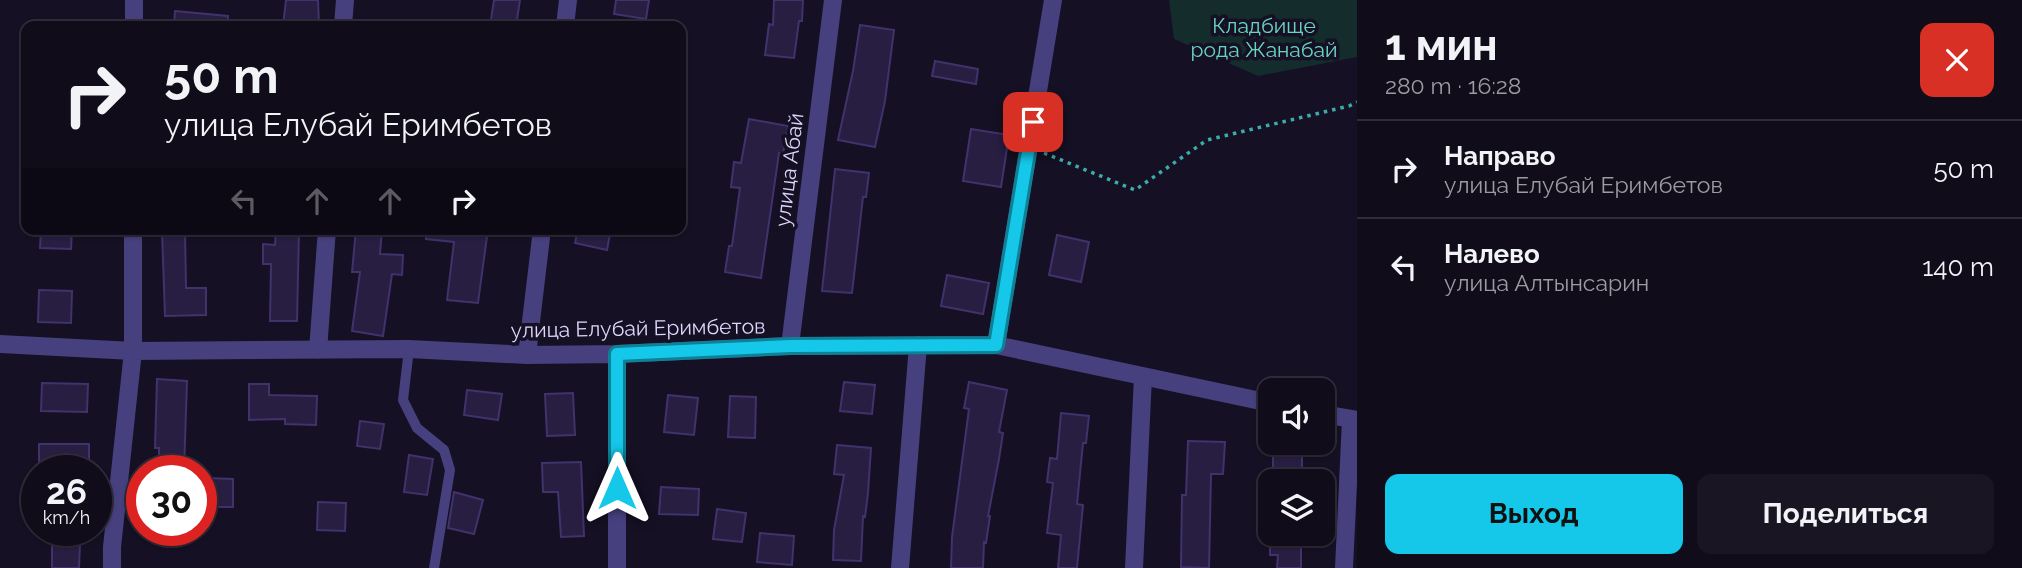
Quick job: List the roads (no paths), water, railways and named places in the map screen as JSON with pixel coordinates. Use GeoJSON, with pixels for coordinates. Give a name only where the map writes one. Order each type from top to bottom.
{"type":"FeatureCollection","features":[{"type":"Feature","properties":{"kind":"street"},"geometry":{"type":"LineString","coordinates":[[134,0],[134,21]]}},
{"type":"Feature","properties":{"kind":"street"},"geometry":{"type":"LineString","coordinates":[[343,21],[345,0]]}},
{"type":"Feature","properties":{"kind":"street"},"geometry":{"type":"LineString","coordinates":[[566,21],[568,0]]}},
{"type":"Feature","properties":{"kind":"street","name":"улица Абай"},"geometry":{"type":"LineString","coordinates":[[790,346],[832,0]]}},
{"type":"Feature","properties":{"kind":"street"},"geometry":{"type":"LineString","coordinates":[[996,345],[1053,0]]}},
{"type":"Feature","properties":{"kind":"street"},"geometry":{"type":"LineString","coordinates":[[112,568],[111,547],[133,351],[133,235]]}},
{"type":"Feature","properties":{"kind":"street"},"geometry":{"type":"LineString","coordinates":[[318,350],[327,235]]}},
{"type":"Feature","properties":{"kind":"street"},"geometry":{"type":"LineString","coordinates":[[527,355],[540,235]]}},
{"type":"Feature","properties":{"kind":"street","name":"улица Елубай Еримбетов"},"geometry":{"type":"LineString","coordinates":[[0,344],[133,351],[409,349],[527,355],[790,346],[996,345],[1258,400]]}},
{"type":"Feature","properties":{"kind":"street"},"geometry":{"type":"LineString","coordinates":[[900,568],[918,345]]}},
{"type":"Feature","properties":{"kind":"street"},"geometry":{"type":"LineString","coordinates":[[617,354],[617,568]]}},
{"type":"Feature","properties":{"kind":"street"},"geometry":{"type":"LineString","coordinates":[[1135,568],[1143,376]]}},
{"type":"Feature","properties":{"kind":"street"},"geometry":{"type":"LineString","coordinates":[[1335,416],[1354,420],[1344,568]]}},
{"type":"Feature","properties":{"kind":"lane"},"geometry":{"type":"LineString","coordinates":[[409,349],[403,400],[417,428],[444,450],[450,470],[434,568]]}},
{"type":"Feature","properties":{"kind":"park label","name":"Кладбище рода Жанабай"},"geometry":{"type":"Point","coordinates":[1264,37]}}]}
